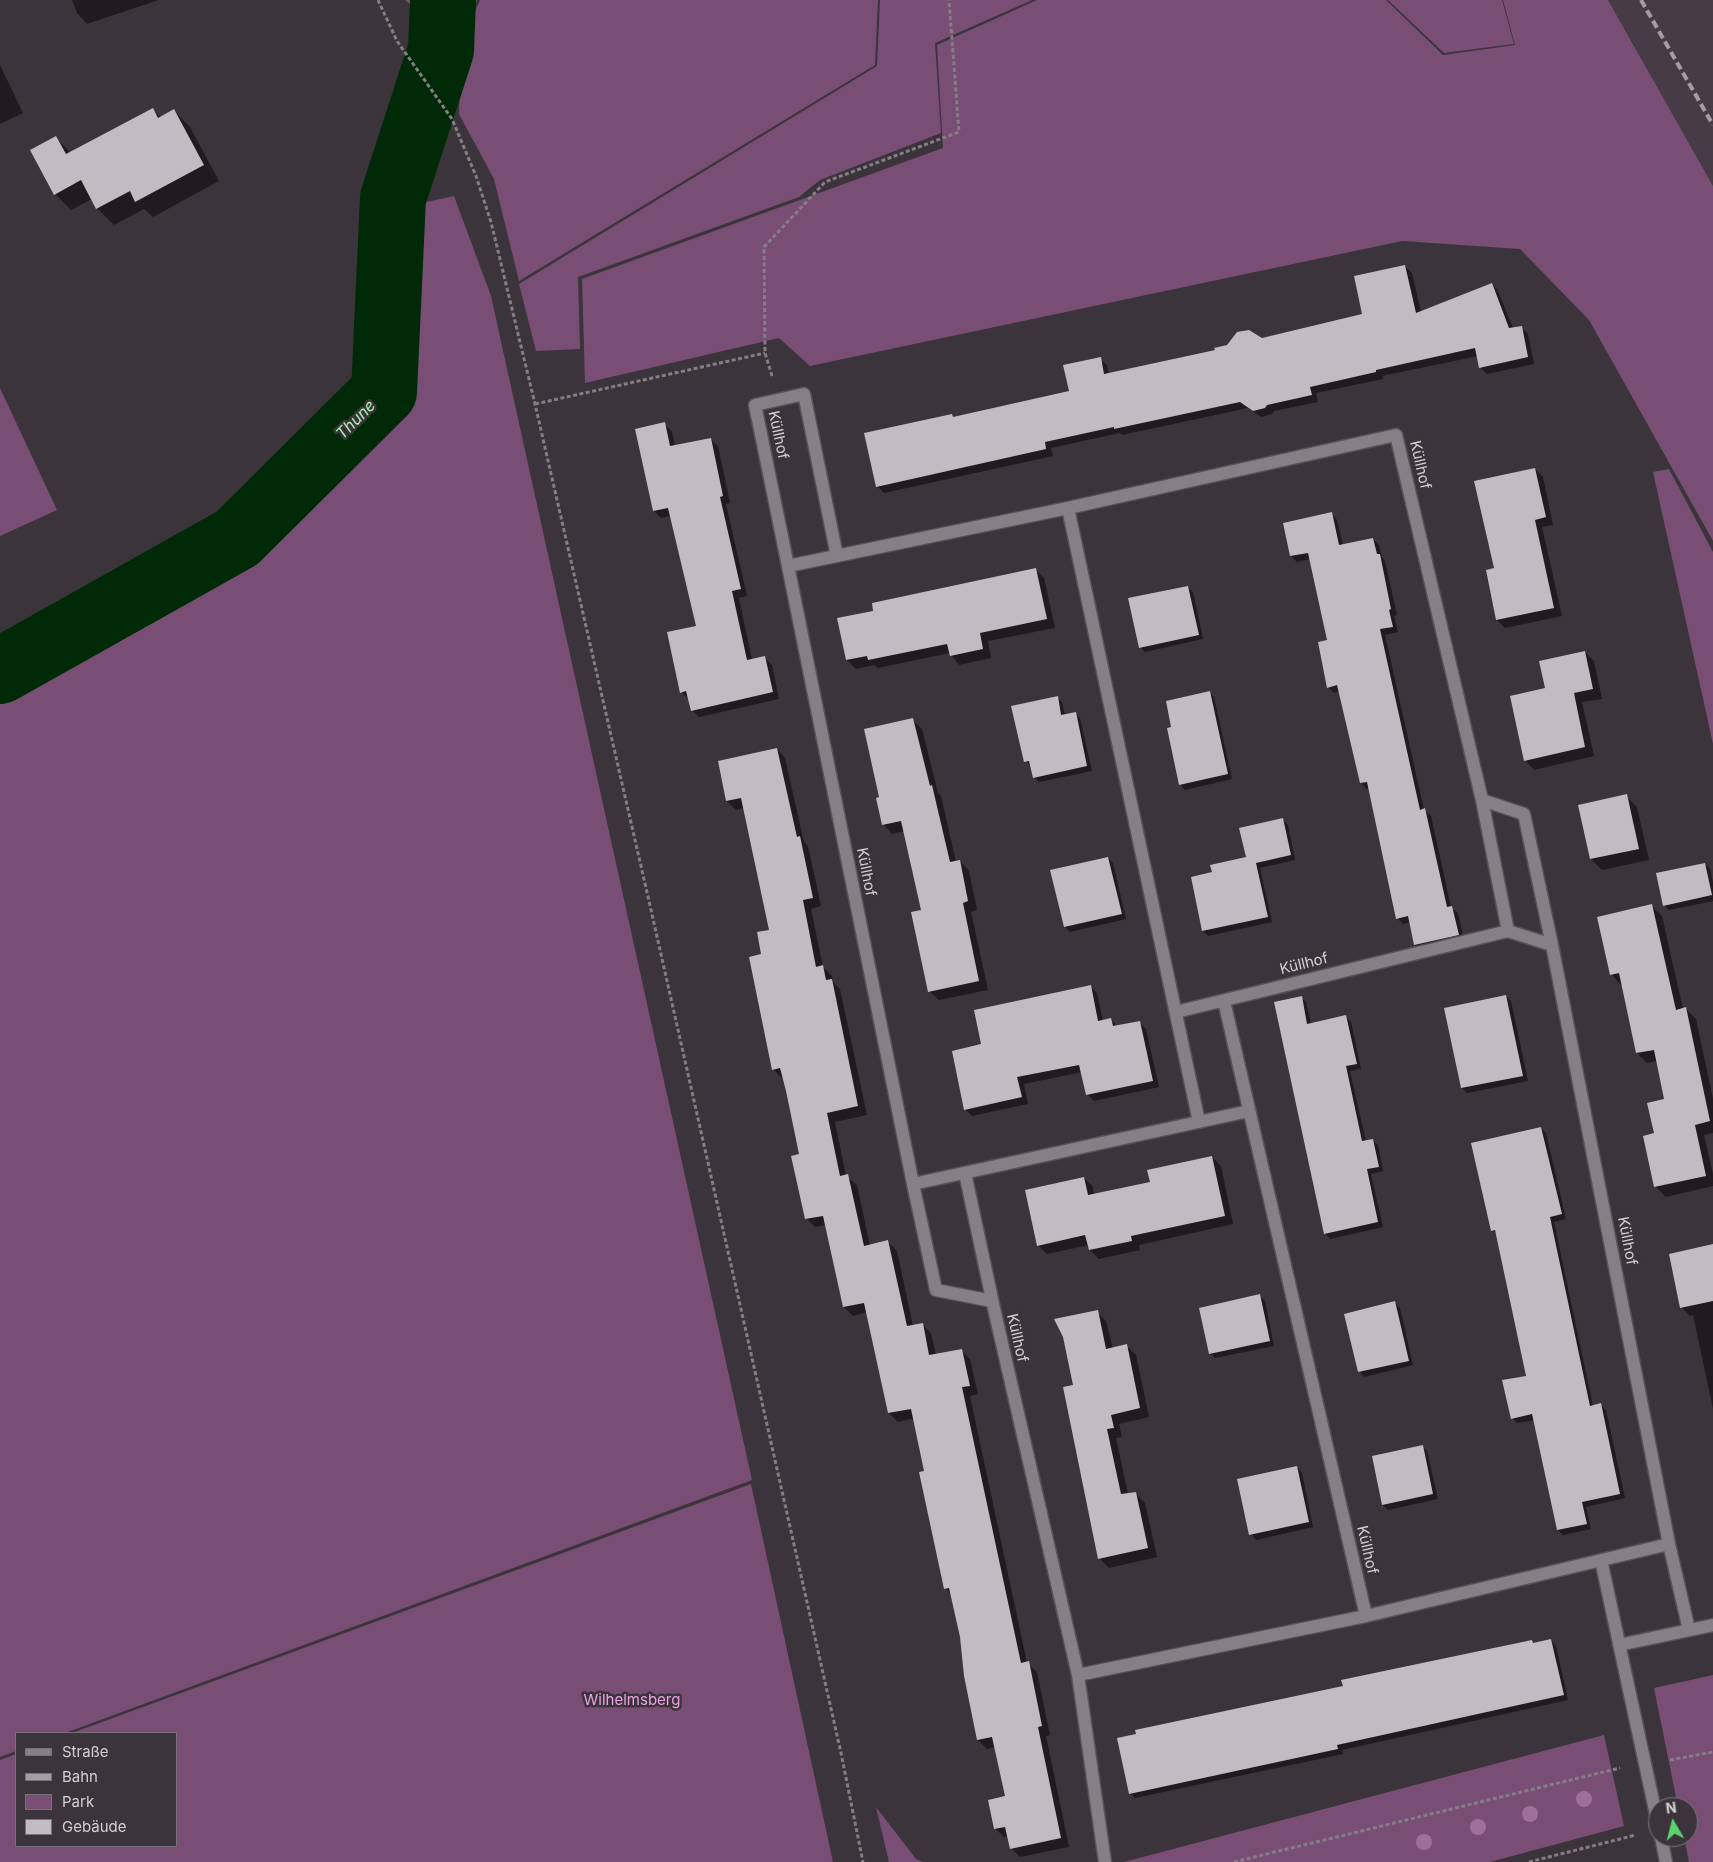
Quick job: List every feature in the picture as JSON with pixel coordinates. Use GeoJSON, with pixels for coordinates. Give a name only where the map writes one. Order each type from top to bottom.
{"type":"FeatureCollection","features":[{"type":"Feature","properties":{"kind":"street","name":"Küllhof"},"geometry":{"type":"LineString","coordinates":[[837,556],[804,394],[755,405],[936,1290],[992,1301]]}},
{"type":"Feature","properties":{"kind":"street","name":"Küllhof"},"geometry":{"type":"LineString","coordinates":[[788,566],[1068,508],[1396,435],[1482,800],[1508,931],[1176,1012]]}},
{"type":"Feature","properties":{"kind":"street"},"geometry":{"type":"LineString","coordinates":[[1068,508],[1200,1122]]}},
{"type":"Feature","properties":{"kind":"street","name":"Küllhof"},"geometry":{"type":"LineString","coordinates":[[1482,800],[1524,814],[1552,945],[1669,1544],[1689,1630]]}},
{"type":"Feature","properties":{"kind":"street"},"geometry":{"type":"LineString","coordinates":[[1508,931],[1552,945]]}},
{"type":"Feature","properties":{"kind":"street","name":"Küllhof"},"geometry":{"type":"LineString","coordinates":[[1224,1001],[1366,1616]]}},
{"type":"Feature","properties":{"kind":"street"},"geometry":{"type":"LineString","coordinates":[[913,1184],[1249,1110]]}},
{"type":"Feature","properties":{"kind":"street","name":"Küllhof"},"geometry":{"type":"LineString","coordinates":[[964,1173],[1078,1675],[1105,1862]]}},
{"type":"Feature","properties":{"kind":"street"},"geometry":{"type":"LineString","coordinates":[[1078,1675],[1366,1616],[1669,1544]]}},
{"type":"Feature","properties":{"kind":"street"},"geometry":{"type":"LineString","coordinates":[[1602,1560],[1652,1797]]}},
{"type":"Feature","properties":{"kind":"street"},"geometry":{"type":"LineString","coordinates":[[1619,1645],[1713,1625]]}},
{"type":"Feature","properties":{"kind":"street"},"geometry":{"type":"LineString","coordinates":[[1663,1847],[1666,1862]]}},
{"type":"Feature","properties":{"kind":"path"},"geometry":{"type":"LineString","coordinates":[[378,0],[397,41],[452,119],[476,176],[491,222],[535,404],[807,1602],[863,1862]]}},
{"type":"Feature","properties":{"kind":"path"},"geometry":{"type":"LineString","coordinates":[[535,404],[765,353],[764,247],[825,182],[959,132],[949,0]]}},
{"type":"Feature","properties":{"kind":"path"},"geometry":{"type":"LineString","coordinates":[[1670,1760],[1713,1752]]}},
{"type":"Feature","properties":{"kind":"path"},"geometry":{"type":"LineString","coordinates":[[1234,1862],[1604,1771]]}},
{"type":"Feature","properties":{"kind":"path"},"geometry":{"type":"LineString","coordinates":[[1529,1862],[1640,1834]]}},
{"type":"Feature","properties":{"kind":"shaded area"},"geometry":{"type":"Polygon","coordinates":[[[1608,0],[1713,0],[1713,186],[1623,26],[1608,0]]]}},
{"type":"Feature","properties":{"kind":"green space"},"geometry":{"type":"Polygon","coordinates":[[[405,0],[477,0],[458,44],[405,0]]]}},
{"type":"Feature","properties":{"kind":"green space"},"geometry":{"type":"Polygon","coordinates":[[[480,0],[878,0],[875,65],[519,281],[494,179],[459,114],[461,43],[480,0]]]}},
{"type":"Feature","properties":{"kind":"green space"},"geometry":{"type":"Polygon","coordinates":[[[880,0],[1032,0],[935,43],[941,133],[820,180],[799,197],[578,277],[580,349],[536,351],[519,284],[877,66],[880,0]]]}},
{"type":"Feature","properties":{"kind":"green space"},"geometry":{"type":"Polygon","coordinates":[[[1037,0],[1386,0],[1443,55],[1515,45],[1503,0],[1608,0],[1713,186],[1713,541],[1589,320],[1520,249],[1402,241],[810,366],[779,338],[585,383],[582,279],[943,148],[937,45],[1037,0]]]}},
{"type":"Feature","properties":{"kind":"green space"},"geometry":{"type":"Polygon","coordinates":[[[1388,0],[1502,0],[1514,44],[1444,53],[1388,0]]]}},
{"type":"Feature","properties":{"kind":"green space"},"geometry":{"type":"Polygon","coordinates":[[[454,196],[491,296],[752,1480],[68,1732],[15,1732],[15,1751],[0,1757],[0,695],[247,559],[400,406],[413,205],[454,196]]]}},
{"type":"Feature","properties":{"kind":"green space"},"geometry":{"type":"Polygon","coordinates":[[[0,388],[57,510],[0,536],[0,388]]]}},
{"type":"Feature","properties":{"kind":"green space"},"geometry":{"type":"Polygon","coordinates":[[[1669,469],[1713,552],[1713,744],[1653,472],[1669,469]]]}},
{"type":"Feature","properties":{"kind":"green space","name":"Wilhelmsberg"},"geometry":{"type":"Polygon","coordinates":[[[751,1484],[833,1862],[0,1862],[0,1760],[15,1754],[15,1847],[178,1847],[178,1732],[75,1732],[751,1484]]]}},
{"type":"Feature","properties":{"kind":"green space"},"geometry":{"type":"Polygon","coordinates":[[[1713,1675],[1713,1862],[1689,1862],[1686,1847],[1698,1847],[1698,1797],[1676,1797],[1654,1688],[1713,1675]]]}},
{"type":"Feature","properties":{"kind":"green space"},"geometry":{"type":"Polygon","coordinates":[[[1604,1735],[1624,1826],[1490,1862],[1124,1862],[1604,1735]]]}},
{"type":"Feature","properties":{"kind":"green space"},"geometry":{"type":"Polygon","coordinates":[[[876,1807],[916,1859],[923,1862],[889,1862],[876,1807]]]}},
{"type":"Feature","properties":{"kind":"building"},"geometry":{"type":"Polygon","coordinates":[[[153,108],[158,118],[174,109],[204,165],[135,202],[130,191],[96,209],[81,180],[54,195],[30,150],[56,136],[66,154],[153,108]]]}},
{"type":"Feature","properties":{"kind":"building"},"geometry":{"type":"Polygon","coordinates":[[[1405,265],[1416,313],[1492,283],[1509,328],[1522,326],[1528,357],[1479,368],[1475,348],[1310,387],[1312,395],[1267,405],[1265,408],[1253,411],[1240,402],[1114,429],[1114,427],[1045,442],[1046,449],[876,487],[864,433],[952,414],[953,417],[1069,391],[1063,365],[1101,357],[1104,374],[1215,350],[1214,348],[1227,345],[1237,332],[1249,330],[1262,338],[1362,314],[1354,276],[1405,265]]]}},
{"type":"Feature","properties":{"kind":"building"},"geometry":{"type":"Polygon","coordinates":[[[665,422],[670,446],[711,438],[723,496],[720,497],[741,589],[732,591],[747,660],[765,656],[773,692],[691,711],[686,691],[680,693],[667,632],[696,626],[668,508],[653,511],[635,429],[665,422]]]}},
{"type":"Feature","properties":{"kind":"building"},"geometry":{"type":"Polygon","coordinates":[[[1535,468],[1546,517],[1535,520],[1554,608],[1496,620],[1486,570],[1494,568],[1474,481],[1535,468]]]}},
{"type":"Feature","properties":{"kind":"building"},"geometry":{"type":"Polygon","coordinates":[[[1332,512],[1339,545],[1373,538],[1377,554],[1380,554],[1393,627],[1380,629],[1420,810],[1425,808],[1447,907],[1452,906],[1459,935],[1414,945],[1408,916],[1396,919],[1367,782],[1360,783],[1337,685],[1327,688],[1318,642],[1327,640],[1308,553],[1290,556],[1283,523],[1332,512]]]}},
{"type":"Feature","properties":{"kind":"building"},"geometry":{"type":"Polygon","coordinates":[[[1036,568],[1047,619],[980,633],[983,649],[950,656],[947,644],[868,660],[867,656],[846,660],[837,618],[873,611],[872,603],[1036,568]]]}},
{"type":"Feature","properties":{"kind":"building"},"geometry":{"type":"Polygon","coordinates":[[[1188,586],[1199,635],[1139,648],[1128,598],[1188,586]]]}},
{"type":"Feature","properties":{"kind":"building"},"geometry":{"type":"Polygon","coordinates":[[[1585,651],[1593,689],[1574,693],[1585,747],[1524,761],[1510,696],[1545,688],[1539,661],[1585,651]]]}},
{"type":"Feature","properties":{"kind":"building"},"geometry":{"type":"Polygon","coordinates":[[[1210,691],[1228,774],[1179,785],[1167,728],[1171,727],[1166,701],[1210,691]]]}},
{"type":"Feature","properties":{"kind":"building"},"geometry":{"type":"Polygon","coordinates":[[[1058,696],[1061,715],[1076,712],[1087,766],[1033,778],[1029,761],[1024,762],[1011,706],[1058,696]]]}},
{"type":"Feature","properties":{"kind":"building"},"geometry":{"type":"Polygon","coordinates":[[[913,718],[930,786],[932,785],[950,862],[960,860],[968,901],[963,903],[979,981],[928,992],[911,912],[921,910],[901,821],[882,825],[876,798],[879,797],[864,729],[913,718]]]}},
{"type":"Feature","properties":{"kind":"building"},"geometry":{"type":"Polygon","coordinates":[[[777,748],[797,837],[800,836],[813,898],[803,900],[816,967],[823,965],[826,980],[832,979],[858,1106],[827,1113],[840,1176],[848,1174],[864,1246],[888,1240],[907,1326],[923,1323],[929,1355],[962,1349],[970,1386],[962,1387],[1021,1663],[1029,1661],[1042,1726],[1038,1727],[1061,1838],[1010,1849],[1005,1827],[994,1829],[988,1800],[1005,1796],[992,1737],[977,1740],[964,1676],[960,1637],[949,1588],[944,1589],[919,1472],[924,1471],[911,1409],[888,1413],[864,1303],[843,1307],[823,1216],[805,1219],[791,1156],[799,1154],[786,1091],[780,1068],[772,1070],[749,957],[761,954],[757,932],[769,930],[741,798],[726,801],[718,761],[777,748]]]}},
{"type":"Feature","properties":{"kind":"building"},"geometry":{"type":"Polygon","coordinates":[[[1627,794],[1639,849],[1590,859],[1578,805],[1627,794]]]}},
{"type":"Feature","properties":{"kind":"building"},"geometry":{"type":"Polygon","coordinates":[[[1283,818],[1291,855],[1256,863],[1268,917],[1202,931],[1191,877],[1212,872],[1210,865],[1246,857],[1239,828],[1283,818]]]}},
{"type":"Feature","properties":{"kind":"building"},"geometry":{"type":"Polygon","coordinates":[[[1108,857],[1122,914],[1064,927],[1050,870],[1108,857]]]}},
{"type":"Feature","properties":{"kind":"building"},"geometry":{"type":"Polygon","coordinates":[[[1705,863],[1712,895],[1663,906],[1656,873],[1705,863]]]}},
{"type":"Feature","properties":{"kind":"building"},"geometry":{"type":"Polygon","coordinates":[[[1652,904],[1676,1010],[1686,1007],[1710,1121],[1695,1125],[1706,1176],[1654,1187],[1643,1136],[1654,1133],[1647,1103],[1664,1099],[1654,1050],[1636,1053],[1619,973],[1610,975],[1597,917],[1652,904]]]}},
{"type":"Feature","properties":{"kind":"building"},"geometry":{"type":"Polygon","coordinates":[[[1091,985],[1098,1021],[1111,1018],[1113,1026],[1140,1021],[1153,1081],[1086,1095],[1079,1065],[1017,1077],[1022,1097],[964,1110],[952,1051],[981,1044],[974,1010],[1091,985]]]}},
{"type":"Feature","properties":{"kind":"building"},"geometry":{"type":"Polygon","coordinates":[[[1506,995],[1523,1076],[1461,1088],[1444,1008],[1506,995]]]}},
{"type":"Feature","properties":{"kind":"building"},"geometry":{"type":"Polygon","coordinates":[[[1302,996],[1307,1024],[1346,1015],[1357,1064],[1346,1066],[1362,1141],[1373,1139],[1379,1167],[1367,1169],[1378,1222],[1324,1234],[1274,1002],[1302,996]]]}},
{"type":"Feature","properties":{"kind":"building"},"geometry":{"type":"Polygon","coordinates":[[[1541,1127],[1562,1214],[1550,1217],[1590,1406],[1601,1403],[1620,1494],[1582,1502],[1587,1524],[1557,1530],[1532,1414],[1511,1419],[1502,1380],[1526,1376],[1495,1230],[1491,1231],[1471,1143],[1541,1127]]]}},
{"type":"Feature","properties":{"kind":"building"},"geometry":{"type":"Polygon","coordinates":[[[1212,1156],[1225,1216],[1131,1236],[1132,1241],[1089,1250],[1085,1235],[1037,1246],[1025,1190],[1084,1177],[1088,1195],[1150,1182],[1147,1170],[1212,1156]]]}},
{"type":"Feature","properties":{"kind":"building"},"geometry":{"type":"Polygon","coordinates":[[[1713,1244],[1713,1301],[1680,1308],[1669,1254],[1713,1244]]]}},
{"type":"Feature","properties":{"kind":"building"},"geometry":{"type":"Polygon","coordinates":[[[1260,1294],[1270,1341],[1209,1354],[1199,1308],[1260,1294]]]}},
{"type":"Feature","properties":{"kind":"building"},"geometry":{"type":"Polygon","coordinates":[[[1395,1301],[1409,1361],[1358,1372],[1344,1314],[1395,1301]]]}},
{"type":"Feature","properties":{"kind":"building"},"geometry":{"type":"Polygon","coordinates":[[[1098,1310],[1106,1349],[1127,1344],[1140,1408],[1111,1415],[1114,1428],[1107,1429],[1121,1494],[1136,1492],[1148,1548],[1098,1559],[1063,1387],[1073,1385],[1063,1337],[1054,1319],[1098,1310]]]}},
{"type":"Feature","properties":{"kind":"building"},"geometry":{"type":"Polygon","coordinates":[[[1423,1445],[1433,1494],[1382,1505],[1372,1456],[1423,1445]]]}},
{"type":"Feature","properties":{"kind":"building"},"geometry":{"type":"Polygon","coordinates":[[[1297,1466],[1309,1522],[1249,1535],[1237,1479],[1297,1466]]]}},
{"type":"Feature","properties":{"kind":"building"},"geometry":{"type":"Polygon","coordinates":[[[1551,1639],[1564,1695],[1337,1745],[1338,1749],[1129,1794],[1117,1738],[1136,1734],[1135,1730],[1343,1686],[1341,1680],[1532,1640],[1533,1643],[1551,1639]]]}},
{"type":"Feature","properties":{"kind":"waterway","name":"Thune"},"geometry":{"type":"LineString","coordinates":[[0,671],[237,538],[384,392],[393,198],[441,50],[443,0]]}},
{"type":"Feature","properties":{"kind":"railway"},"geometry":{"type":"LineString","coordinates":[[1641,0],[1713,125]]}}]}
